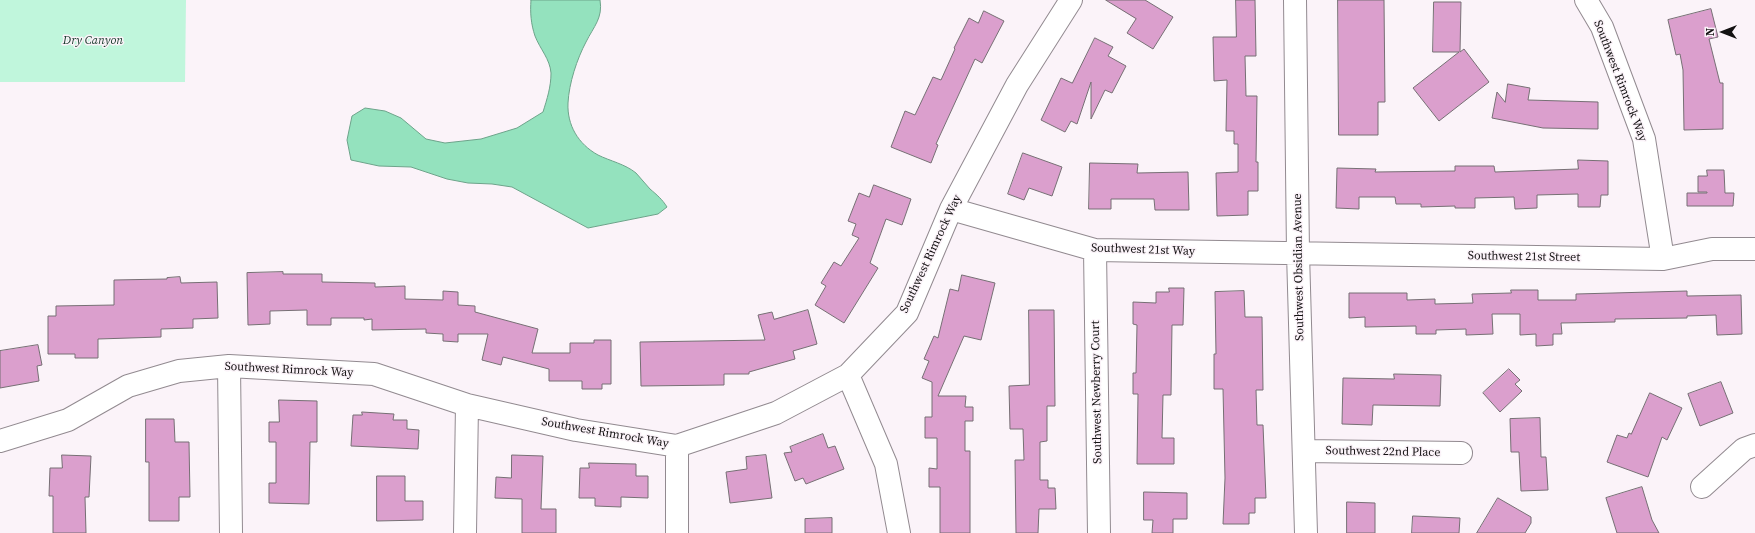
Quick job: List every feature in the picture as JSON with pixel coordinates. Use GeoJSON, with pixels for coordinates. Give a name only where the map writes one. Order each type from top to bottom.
{"type":"FeatureCollection","features":[{"type":"Feature","properties":{"kind":"street","name":"Southwest Rimrock Way"},"geometry":{"type":"LineString","coordinates":[[0,440],[68,420],[128,386],[180,371],[229,366],[374,374],[467,404],[576,430],[677,446],[776,413],[848,374],[907,313],[951,209],[1017,85],[1071,0]]}},
{"type":"Feature","properties":{"kind":"street","name":"Southwest Obsidian Avenue"},"geometry":{"type":"LineString","coordinates":[[1295,0],[1295,253],[1304,451],[1306,533]]}},
{"type":"Feature","properties":{"kind":"street","name":"Southwest Rimrock Way"},"geometry":{"type":"LineString","coordinates":[[1586,0],[1602,27],[1644,139],[1663,259]]}},
{"type":"Feature","properties":{"kind":"street","name":"Southwest 21st Way"},"geometry":{"type":"LineString","coordinates":[[951,209],[1095,250],[1295,253]]}},
{"type":"Feature","properties":{"kind":"street","name":"Southwest 21st Street"},"geometry":{"type":"LineString","coordinates":[[1295,253],[1663,259],[1712,249],[1755,249]]}},
{"type":"Feature","properties":{"kind":"street","name":"Southwest Newberry Court"},"geometry":{"type":"LineString","coordinates":[[1095,250],[1099,533]]}},
{"type":"Feature","properties":{"kind":"street"},"geometry":{"type":"LineString","coordinates":[[229,366],[231,533]]}},
{"type":"Feature","properties":{"kind":"street"},"geometry":{"type":"LineString","coordinates":[[848,374],[886,464],[899,533]]}},
{"type":"Feature","properties":{"kind":"street"},"geometry":{"type":"LineString","coordinates":[[465,533],[467,404]]}},
{"type":"Feature","properties":{"kind":"street"},"geometry":{"type":"LineString","coordinates":[[1702,487],[1744,449],[1755,445]]}},
{"type":"Feature","properties":{"kind":"street"},"geometry":{"type":"LineString","coordinates":[[677,446],[677,533]]}},
{"type":"Feature","properties":{"kind":"street","name":"Southwest 22nd Place"},"geometry":{"type":"LineString","coordinates":[[1304,451],[1461,453]]}},
{"type":"Feature","properties":{"kind":"green space","name":"Dry Canyon"},"geometry":{"type":"Polygon","coordinates":[[[0,0],[186,0],[185,82],[0,82],[0,0]]]}},
{"type":"Feature","properties":{"kind":"shaded area"},"geometry":{"type":"Polygon","coordinates":[[[531,0],[600,0],[601,6],[599,17],[586,42],[574,71],[568,103],[569,119],[579,140],[591,151],[632,170],[661,199],[667,207],[658,214],[588,228],[512,187],[468,183],[447,179],[411,167],[379,166],[351,160],[347,140],[352,116],[365,108],[385,111],[401,118],[426,139],[445,143],[481,139],[517,128],[543,112],[550,88],[551,73],[549,63],[537,41],[534,32],[531,18],[531,0]]]}},
{"type":"Feature","properties":{"kind":"building"},"geometry":{"type":"Polygon","coordinates":[[[1106,0],[1145,0],[1173,17],[1153,49],[1127,33],[1136,19],[1106,0]]]}},
{"type":"Feature","properties":{"kind":"building"},"geometry":{"type":"Polygon","coordinates":[[[1236,0],[1255,0],[1256,56],[1245,56],[1246,96],[1257,96],[1256,162],[1258,162],[1258,191],[1248,191],[1248,215],[1217,216],[1216,173],[1238,172],[1238,144],[1234,144],[1234,131],[1226,131],[1227,80],[1214,81],[1213,37],[1236,37],[1236,0]]]}},
{"type":"Feature","properties":{"kind":"building"},"geometry":{"type":"Polygon","coordinates":[[[1338,0],[1384,0],[1385,102],[1378,102],[1378,135],[1339,135],[1338,0]]]}},
{"type":"Feature","properties":{"kind":"building"},"geometry":{"type":"Polygon","coordinates":[[[1434,2],[1461,2],[1460,52],[1464,49],[1489,82],[1439,121],[1413,88],[1459,52],[1433,52],[1434,2]]]}},
{"type":"Feature","properties":{"kind":"building"},"geometry":{"type":"Polygon","coordinates":[[[1711,9],[1718,37],[1709,39],[1720,83],[1723,83],[1723,129],[1684,130],[1683,70],[1680,54],[1676,55],[1668,20],[1711,9]]]}},
{"type":"Feature","properties":{"kind":"building"},"geometry":{"type":"Polygon","coordinates":[[[984,11],[1004,21],[982,63],[975,59],[936,144],[938,145],[931,163],[891,147],[905,111],[915,115],[933,77],[941,80],[955,49],[954,48],[969,18],[978,23],[984,11]]]}},
{"type":"Feature","properties":{"kind":"building"},"geometry":{"type":"Polygon","coordinates":[[[1095,38],[1113,47],[1108,56],[1126,66],[1112,93],[1105,90],[1091,119],[1091,82],[1077,124],[1071,121],[1065,132],[1041,120],[1061,78],[1072,83],[1095,38]]]}},
{"type":"Feature","properties":{"kind":"building"},"geometry":{"type":"Polygon","coordinates":[[[1508,84],[1530,88],[1528,100],[1598,102],[1598,129],[1543,128],[1492,118],[1497,92],[1505,102],[1508,84]]]}},
{"type":"Feature","properties":{"kind":"building"},"geometry":{"type":"Polygon","coordinates":[[[1023,153],[1062,167],[1052,196],[1029,188],[1024,200],[1008,194],[1023,153]]]}},
{"type":"Feature","properties":{"kind":"building"},"geometry":{"type":"Polygon","coordinates":[[[1578,160],[1608,161],[1608,195],[1601,195],[1600,207],[1578,207],[1578,194],[1537,195],[1537,208],[1515,209],[1514,197],[1475,198],[1475,208],[1455,208],[1455,206],[1421,207],[1421,204],[1396,204],[1395,197],[1359,197],[1359,209],[1336,208],[1337,168],[1376,169],[1375,172],[1455,171],[1455,166],[1494,166],[1495,172],[1578,169],[1578,160]]]}},
{"type":"Feature","properties":{"kind":"building"},"geometry":{"type":"Polygon","coordinates":[[[1090,163],[1138,164],[1137,173],[1188,172],[1189,210],[1155,210],[1154,199],[1111,199],[1111,209],[1089,209],[1090,163]]]}},
{"type":"Feature","properties":{"kind":"building"},"geometry":{"type":"Polygon","coordinates":[[[1707,170],[1724,170],[1725,193],[1734,193],[1733,206],[1687,206],[1687,193],[1707,193],[1698,192],[1698,176],[1707,176],[1707,170]]]}},
{"type":"Feature","properties":{"kind":"building"},"geometry":{"type":"Polygon","coordinates":[[[874,185],[911,199],[902,225],[886,219],[870,263],[878,268],[844,323],[815,305],[826,286],[821,283],[834,262],[841,266],[859,238],[852,235],[856,224],[848,221],[859,193],[869,197],[874,185]]]}},
{"type":"Feature","properties":{"kind":"building"},"geometry":{"type":"Polygon","coordinates":[[[283,272],[283,274],[322,274],[322,282],[375,283],[375,287],[405,286],[405,299],[443,300],[443,291],[458,292],[458,305],[475,306],[475,312],[538,329],[532,353],[570,353],[570,343],[594,343],[594,340],[611,340],[611,384],[602,384],[602,389],[582,389],[582,381],[549,381],[549,369],[503,357],[501,365],[482,360],[488,334],[458,334],[458,342],[443,341],[443,334],[426,333],[426,329],[372,330],[372,319],[364,320],[364,318],[331,318],[331,325],[307,325],[307,310],[270,311],[270,324],[248,325],[247,273],[283,272]]]}},
{"type":"Feature","properties":{"kind":"building"},"geometry":{"type":"Polygon","coordinates":[[[962,275],[995,283],[981,340],[964,336],[938,396],[966,396],[965,407],[973,407],[973,421],[965,421],[965,451],[970,451],[970,533],[940,533],[940,487],[929,487],[929,468],[937,469],[937,438],[925,438],[925,417],[932,417],[932,382],[922,378],[929,361],[924,359],[934,336],[938,338],[950,289],[958,291],[962,275]]]}},
{"type":"Feature","properties":{"kind":"building"},"geometry":{"type":"Polygon","coordinates":[[[180,277],[181,283],[217,282],[218,318],[193,319],[193,328],[161,329],[161,337],[98,339],[98,358],[75,358],[75,354],[48,354],[48,316],[56,316],[56,306],[114,305],[114,280],[167,279],[180,277]]]}},
{"type":"Feature","properties":{"kind":"building"},"geometry":{"type":"Polygon","coordinates":[[[1169,288],[1184,288],[1183,325],[1172,325],[1171,395],[1163,395],[1162,438],[1174,438],[1174,464],[1137,464],[1138,394],[1133,394],[1133,373],[1136,373],[1137,325],[1133,324],[1133,302],[1156,303],[1156,292],[1169,292],[1169,288]]]}},
{"type":"Feature","properties":{"kind":"building"},"geometry":{"type":"Polygon","coordinates":[[[1511,290],[1538,290],[1538,300],[1576,300],[1576,294],[1687,291],[1687,296],[1741,295],[1742,334],[1717,335],[1716,315],[1687,316],[1687,318],[1615,319],[1615,322],[1561,323],[1562,334],[1553,334],[1553,345],[1536,346],[1536,334],[1520,335],[1520,314],[1492,314],[1493,334],[1466,335],[1466,329],[1436,330],[1436,334],[1416,334],[1416,326],[1365,327],[1365,317],[1349,318],[1349,293],[1407,293],[1407,300],[1435,299],[1435,304],[1473,303],[1472,294],[1511,293],[1511,290]]]}},
{"type":"Feature","properties":{"kind":"building"},"geometry":{"type":"Polygon","coordinates":[[[1244,291],[1245,317],[1262,317],[1263,390],[1256,390],[1257,425],[1263,425],[1266,498],[1255,498],[1255,513],[1249,513],[1249,524],[1223,524],[1225,478],[1223,389],[1214,389],[1214,354],[1216,354],[1215,292],[1244,291]]]}},
{"type":"Feature","properties":{"kind":"building"},"geometry":{"type":"Polygon","coordinates":[[[808,310],[817,344],[793,351],[795,359],[749,372],[749,374],[724,374],[724,385],[641,386],[640,342],[765,340],[758,315],[772,312],[774,319],[808,310]]]}},
{"type":"Feature","properties":{"kind":"building"},"geometry":{"type":"Polygon","coordinates":[[[1029,310],[1054,310],[1055,406],[1047,406],[1047,441],[1040,442],[1040,480],[1048,480],[1048,488],[1055,488],[1056,509],[1039,509],[1038,533],[1016,533],[1015,460],[1024,460],[1023,429],[1010,429],[1009,386],[1029,385],[1029,310]]]}},
{"type":"Feature","properties":{"kind":"building"},"geometry":{"type":"Polygon","coordinates":[[[38,345],[42,365],[37,366],[39,381],[0,388],[0,351],[38,345]]]}},
{"type":"Feature","properties":{"kind":"building"},"geometry":{"type":"Polygon","coordinates":[[[1509,369],[1520,380],[1515,384],[1522,391],[1500,412],[1483,393],[1509,369]]]}},
{"type":"Feature","properties":{"kind":"building"},"geometry":{"type":"Polygon","coordinates":[[[1394,374],[1441,375],[1440,406],[1373,405],[1372,425],[1342,424],[1343,378],[1394,379],[1394,374]]]}},
{"type":"Feature","properties":{"kind":"building"},"geometry":{"type":"Polygon","coordinates":[[[1721,382],[1733,413],[1700,426],[1688,394],[1721,382]]]}},
{"type":"Feature","properties":{"kind":"building"},"geometry":{"type":"Polygon","coordinates":[[[1650,393],[1682,408],[1667,440],[1662,437],[1648,477],[1607,462],[1617,435],[1627,438],[1629,433],[1631,434],[1650,393]]]}},
{"type":"Feature","properties":{"kind":"building"},"geometry":{"type":"Polygon","coordinates":[[[279,400],[317,401],[317,442],[310,442],[309,504],[269,503],[269,483],[276,483],[276,442],[269,442],[269,422],[279,422],[279,400]]]}},
{"type":"Feature","properties":{"kind":"building"},"geometry":{"type":"Polygon","coordinates":[[[362,412],[394,414],[393,420],[407,420],[407,429],[419,430],[418,449],[351,446],[353,415],[362,415],[362,412]]]}},
{"type":"Feature","properties":{"kind":"building"},"geometry":{"type":"Polygon","coordinates":[[[1540,418],[1541,457],[1546,457],[1548,490],[1521,491],[1519,452],[1511,452],[1510,419],[1540,418]]]}},
{"type":"Feature","properties":{"kind":"building"},"geometry":{"type":"Polygon","coordinates":[[[146,419],[174,419],[175,442],[189,442],[190,497],[179,497],[179,521],[149,521],[149,462],[146,462],[146,419]]]}},
{"type":"Feature","properties":{"kind":"building"},"geometry":{"type":"Polygon","coordinates":[[[823,434],[828,448],[835,446],[844,469],[806,484],[803,478],[795,481],[784,453],[792,452],[790,447],[823,434]]]}},
{"type":"Feature","properties":{"kind":"building"},"geometry":{"type":"Polygon","coordinates":[[[62,455],[91,456],[89,497],[85,497],[86,533],[53,533],[53,496],[49,496],[50,468],[62,468],[62,455]]]}},
{"type":"Feature","properties":{"kind":"building"},"geometry":{"type":"Polygon","coordinates":[[[512,455],[543,456],[541,509],[556,509],[556,533],[522,533],[522,499],[495,498],[496,477],[511,478],[512,455]]]}},
{"type":"Feature","properties":{"kind":"building"},"geometry":{"type":"Polygon","coordinates":[[[766,455],[772,498],[730,503],[726,472],[747,469],[746,457],[766,455]]]}},
{"type":"Feature","properties":{"kind":"building"},"geometry":{"type":"Polygon","coordinates":[[[589,463],[636,464],[636,476],[648,476],[648,498],[621,497],[621,507],[595,506],[595,498],[579,498],[580,468],[589,468],[589,463]]]}},
{"type":"Feature","properties":{"kind":"building"},"geometry":{"type":"Polygon","coordinates":[[[377,476],[405,476],[405,501],[423,501],[423,520],[377,521],[377,476]]]}},
{"type":"Feature","properties":{"kind":"building"},"geometry":{"type":"Polygon","coordinates":[[[1642,487],[1652,520],[1659,533],[1617,533],[1606,498],[1642,487]]]}},
{"type":"Feature","properties":{"kind":"building"},"geometry":{"type":"Polygon","coordinates":[[[1144,492],[1187,493],[1187,519],[1173,519],[1173,533],[1152,533],[1153,520],[1144,520],[1144,492]]]}},
{"type":"Feature","properties":{"kind":"building"},"geometry":{"type":"Polygon","coordinates":[[[1498,498],[1531,517],[1531,523],[1525,533],[1477,533],[1498,498]]]}},
{"type":"Feature","properties":{"kind":"building"},"geometry":{"type":"Polygon","coordinates":[[[1347,502],[1375,503],[1375,533],[1347,533],[1347,502]]]}},
{"type":"Feature","properties":{"kind":"building"},"geometry":{"type":"Polygon","coordinates":[[[1413,516],[1460,518],[1459,533],[1412,533],[1413,516]]]}},
{"type":"Feature","properties":{"kind":"building"},"geometry":{"type":"Polygon","coordinates":[[[832,518],[832,533],[805,533],[805,519],[832,518]]]}}]}
